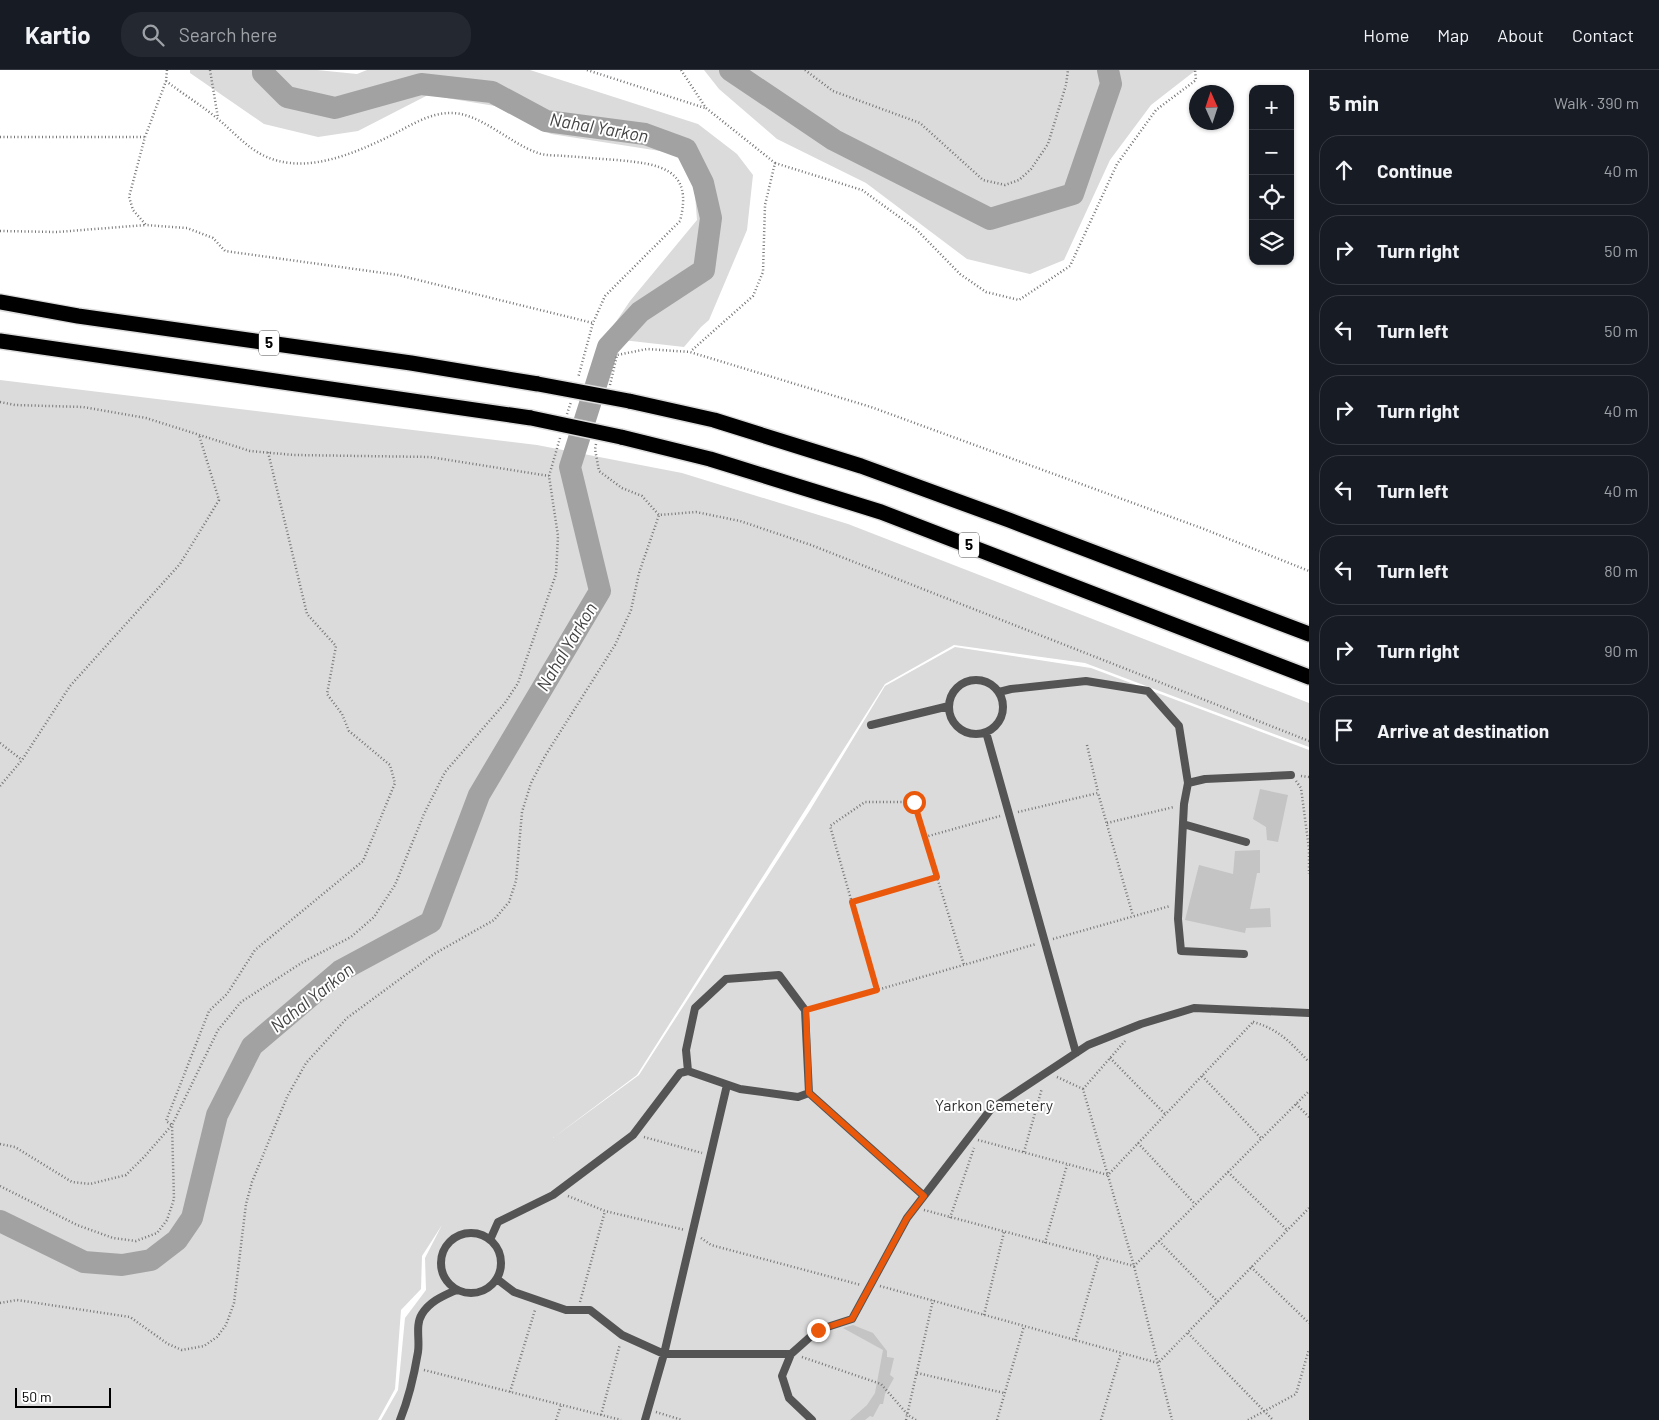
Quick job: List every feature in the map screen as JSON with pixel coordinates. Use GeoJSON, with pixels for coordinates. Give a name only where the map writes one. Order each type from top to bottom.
{"type":"FeatureCollection","features":[{"type":"Feature","properties":{"kind":"highway","name":"5"},"geometry":{"type":"LineString","coordinates":[[0,302],[78,316],[411,363],[629,401],[714,420],[861,466],[1309,634]]}},
{"type":"Feature","properties":{"kind":"highway","name":"5"},"geometry":{"type":"LineString","coordinates":[[0,341],[531,418],[621,437],[710,459],[881,512],[1309,676]]}},
{"type":"Feature","properties":{"kind":"lane"},"geometry":{"type":"LineString","coordinates":[[975,680],[993,686],[999,692],[1003,711],[1000,720],[994,727],[986,732],[977,734],[966,732],[957,727],[950,716],[949,706],[952,695],[957,688],[966,682],[975,680]]}},
{"type":"Feature","properties":{"kind":"lane"},"geometry":{"type":"LineString","coordinates":[[999,692],[1086,681],[1148,691],[1179,726],[1188,783],[1184,804],[1178,919],[1181,951],[1244,954]]}},
{"type":"Feature","properties":{"kind":"lane"},"geometry":{"type":"LineString","coordinates":[[871,725],[949,706]]}},
{"type":"Feature","properties":{"kind":"lane"},"geometry":{"type":"LineString","coordinates":[[986,732],[1076,1052]]}},
{"type":"Feature","properties":{"kind":"lane"},"geometry":{"type":"LineString","coordinates":[[1188,783],[1205,779],[1291,774]]}},
{"type":"Feature","properties":{"kind":"lane"},"geometry":{"type":"LineString","coordinates":[[1183,824],[1246,842]]}},
{"type":"Feature","properties":{"kind":"lane"},"geometry":{"type":"LineString","coordinates":[[688,1071],[686,1050],[696,1008],[726,979],[779,975],[806,1010],[809,1093],[924,1196]]}},
{"type":"Feature","properties":{"kind":"lane"},"geometry":{"type":"LineString","coordinates":[[812,1420],[789,1398],[782,1376],[791,1354],[818,1330],[852,1319],[907,1218],[991,1109],[1088,1045],[1140,1024],[1194,1008],[1309,1013]]}},
{"type":"Feature","properties":{"kind":"lane"},"geometry":{"type":"LineString","coordinates":[[490,1240],[498,1222],[557,1192],[633,1134],[680,1073],[688,1071],[740,1089],[798,1097],[809,1093]]}},
{"type":"Feature","properties":{"kind":"lane"},"geometry":{"type":"LineString","coordinates":[[645,1420],[664,1354],[691,1232],[727,1085]]}},
{"type":"Feature","properties":{"kind":"lane"},"geometry":{"type":"LineString","coordinates":[[472,1233],[482,1235],[490,1240],[500,1254],[500,1272],[497,1279],[483,1291],[474,1294],[456,1290],[448,1284],[442,1275],[440,1266],[441,1255],[445,1246],[461,1234],[472,1233]]}},
{"type":"Feature","properties":{"kind":"lane"},"geometry":{"type":"LineString","coordinates":[[497,1279],[514,1292],[566,1310],[590,1310],[622,1335],[664,1354],[791,1354]]}},
{"type":"Feature","properties":{"kind":"lane"},"geometry":{"type":"LineString","coordinates":[[400,1420],[409,1397],[416,1368],[421,1315],[434,1300],[456,1290]]}},
{"type":"Feature","properties":{"kind":"path"},"geometry":{"type":"LineString","coordinates":[[146,224],[133,210],[129,197],[145,137],[166,81],[167,70]]}},
{"type":"Feature","properties":{"kind":"path"},"geometry":{"type":"LineString","coordinates":[[210,70],[218,119]]}},
{"type":"Feature","properties":{"kind":"path"},"geometry":{"type":"LineString","coordinates":[[587,70],[706,108]]}},
{"type":"Feature","properties":{"kind":"path"},"geometry":{"type":"LineString","coordinates":[[681,70],[706,108],[775,163],[862,190],[916,229],[960,274],[986,292],[1019,300],[1070,266],[1117,164],[1156,110],[1196,80],[1195,70]]}},
{"type":"Feature","properties":{"kind":"path"},"geometry":{"type":"LineString","coordinates":[[805,70],[833,91],[920,124],[983,180],[1005,186],[1019,180],[1031,169],[1048,144],[1066,85],[1068,70]]}},
{"type":"Feature","properties":{"kind":"path"},"geometry":{"type":"LineString","coordinates":[[0,232],[57,232],[146,224],[187,228],[213,238],[225,251],[398,275],[593,323],[605,296],[680,221],[684,206],[683,191],[676,177],[664,168],[641,162],[540,154],[519,146],[473,117],[450,113],[427,117],[379,142],[328,160],[312,164],[289,163],[267,157],[246,146],[218,119],[166,81]]}},
{"type":"Feature","properties":{"kind":"path"},"geometry":{"type":"LineString","coordinates":[[0,137],[145,137]]}},
{"type":"Feature","properties":{"kind":"path"},"geometry":{"type":"LineString","coordinates":[[690,352],[753,296],[764,272],[765,205],[775,163]]}},
{"type":"Feature","properties":{"kind":"path"},"geometry":{"type":"LineString","coordinates":[[608,393],[617,355],[647,349],[690,352],[871,407],[1204,529],[1309,571]]}},
{"type":"Feature","properties":{"kind":"path"},"geometry":{"type":"LineString","coordinates":[[0,402],[15,405],[83,407],[146,418],[250,451],[430,457],[549,476],[558,536],[556,574],[518,683],[505,702],[445,772],[424,814],[395,885],[374,917],[351,937],[303,962],[241,1002],[218,1030],[172,1126],[126,1175],[90,1184],[72,1182],[15,1147],[0,1144]]}},
{"type":"Feature","properties":{"kind":"path"},"geometry":{"type":"LineString","coordinates":[[0,786],[22,760],[70,686],[180,564],[219,500],[199,435]]}},
{"type":"Feature","properties":{"kind":"path"},"geometry":{"type":"LineString","coordinates":[[598,439],[595,449],[600,471],[622,488],[642,496],[659,515]]}},
{"type":"Feature","properties":{"kind":"path"},"geometry":{"type":"LineString","coordinates":[[0,1186],[77,1225],[114,1238],[136,1241],[157,1233],[167,1220],[174,1199],[172,1126],[166,1121],[209,1012],[227,994],[255,950],[363,861],[395,783],[390,765],[349,731],[342,714],[327,694],[336,646],[307,614],[268,452]]}},
{"type":"Feature","properties":{"kind":"path"},"geometry":{"type":"LineString","coordinates":[[659,515],[696,512],[740,521],[793,539],[1309,741]]}},
{"type":"Feature","properties":{"kind":"path"},"geometry":{"type":"LineString","coordinates":[[0,1303],[17,1300],[130,1317],[168,1344],[182,1350],[204,1346],[217,1337],[226,1325],[234,1303],[246,1204],[252,1182],[287,1097],[306,1064],[347,1018],[434,954],[494,920],[509,902],[516,881],[522,812],[531,783],[545,756],[615,645],[631,610],[639,573],[659,515]]}},
{"type":"Feature","properties":{"kind":"path"},"geometry":{"type":"LineString","coordinates":[[0,743],[22,760]]}},
{"type":"Feature","properties":{"kind":"path"},"geometry":{"type":"LineString","coordinates":[[1087,745],[1098,793],[1133,916]]}},
{"type":"Feature","properties":{"kind":"path"},"geometry":{"type":"LineString","coordinates":[[1291,774],[1309,777]]}},
{"type":"Feature","properties":{"kind":"path"},"geometry":{"type":"LineString","coordinates":[[1291,774],[1302,788],[1309,874]]}},
{"type":"Feature","properties":{"kind":"path"},"geometry":{"type":"LineString","coordinates":[[924,837],[1098,793]]}},
{"type":"Feature","properties":{"kind":"path"},"geometry":{"type":"LineString","coordinates":[[877,990],[830,826],[864,802],[914,802],[964,965]]}},
{"type":"Feature","properties":{"kind":"path"},"geometry":{"type":"LineString","coordinates":[[1107,822],[1184,804]]}},
{"type":"Feature","properties":{"kind":"path"},"geometry":{"type":"LineString","coordinates":[[852,902],[937,877]]}},
{"type":"Feature","properties":{"kind":"path"},"geometry":{"type":"LineString","coordinates":[[806,1010],[1179,903]]}},
{"type":"Feature","properties":{"kind":"path"},"geometry":{"type":"LineString","coordinates":[[1108,1175],[1263,1011]]}},
{"type":"Feature","properties":{"kind":"path"},"geometry":{"type":"LineString","coordinates":[[1253,1022],[1266,1026],[1283,1036],[1309,1062]]}},
{"type":"Feature","properties":{"kind":"path"},"geometry":{"type":"LineString","coordinates":[[1083,1089],[1140,1024]]}},
{"type":"Feature","properties":{"kind":"path"},"geometry":{"type":"LineString","coordinates":[[1110,1058],[1165,1115]]}},
{"type":"Feature","properties":{"kind":"path"},"geometry":{"type":"LineString","coordinates":[[1024,1152],[1047,1072],[1083,1089],[1134,1266],[1172,1420]]}},
{"type":"Feature","properties":{"kind":"path"},"geometry":{"type":"LineString","coordinates":[[1202,1076],[1262,1138]]}},
{"type":"Feature","properties":{"kind":"path"},"geometry":{"type":"LineString","coordinates":[[1134,1266],[1309,1091]]}},
{"type":"Feature","properties":{"kind":"path"},"geometry":{"type":"LineString","coordinates":[[1296,1104],[1309,1117]]}},
{"type":"Feature","properties":{"kind":"path"},"geometry":{"type":"LineString","coordinates":[[633,1134],[710,1155]]}},
{"type":"Feature","properties":{"kind":"path"},"geometry":{"type":"LineString","coordinates":[[950,1218],[977,1140],[1108,1175]]}},
{"type":"Feature","properties":{"kind":"path"},"geometry":{"type":"LineString","coordinates":[[1138,1143],[1195,1205]]}},
{"type":"Feature","properties":{"kind":"path"},"geometry":{"type":"LineString","coordinates":[[1045,1243],[1068,1164]]}},
{"type":"Feature","properties":{"kind":"path"},"geometry":{"type":"LineString","coordinates":[[1228,1172],[1287,1230]]}},
{"type":"Feature","properties":{"kind":"path"},"geometry":{"type":"LineString","coordinates":[[557,1192],[605,1212],[691,1232],[711,1245],[932,1300],[1158,1363]]}},
{"type":"Feature","properties":{"kind":"path"},"geometry":{"type":"LineString","coordinates":[[915,1208],[1134,1266]]}},
{"type":"Feature","properties":{"kind":"path"},"geometry":{"type":"LineString","coordinates":[[1158,1363],[1309,1208]]}},
{"type":"Feature","properties":{"kind":"path"},"geometry":{"type":"LineString","coordinates":[[578,1310],[605,1212]]}},
{"type":"Feature","properties":{"kind":"path"},"geometry":{"type":"LineString","coordinates":[[984,1315],[1004,1232]]}},
{"type":"Feature","properties":{"kind":"path"},"geometry":{"type":"LineString","coordinates":[[1159,1241],[1218,1302]]}},
{"type":"Feature","properties":{"kind":"path"},"geometry":{"type":"LineString","coordinates":[[1075,1340],[1099,1257]]}},
{"type":"Feature","properties":{"kind":"path"},"geometry":{"type":"LineString","coordinates":[[1251,1267],[1309,1322]]}},
{"type":"Feature","properties":{"kind":"path"},"geometry":{"type":"LineString","coordinates":[[510,1392],[538,1300]]}},
{"type":"Feature","properties":{"kind":"path"},"geometry":{"type":"LineString","coordinates":[[906,1420],[932,1300]]}},
{"type":"Feature","properties":{"kind":"path"},"geometry":{"type":"LineString","coordinates":[[997,1420],[1024,1326]]}},
{"type":"Feature","properties":{"kind":"path"},"geometry":{"type":"LineString","coordinates":[[1188,1333],[1272,1420]]}},
{"type":"Feature","properties":{"kind":"path"},"geometry":{"type":"LineString","coordinates":[[601,1415],[622,1335]]}},
{"type":"Feature","properties":{"kind":"path"},"geometry":{"type":"LineString","coordinates":[[1248,1420],[1296,1394],[1309,1349]]}},
{"type":"Feature","properties":{"kind":"path"},"geometry":{"type":"LineString","coordinates":[[1101,1420],[1121,1353]]}},
{"type":"Feature","properties":{"kind":"path"},"geometry":{"type":"LineString","coordinates":[[791,1354],[881,1384],[908,1415],[916,1420]]}},
{"type":"Feature","properties":{"kind":"path"},"geometry":{"type":"LineString","coordinates":[[416,1368],[621,1420]]}},
{"type":"Feature","properties":{"kind":"path"},"geometry":{"type":"LineString","coordinates":[[917,1373],[1004,1393]]}},
{"type":"Feature","properties":{"kind":"path"},"geometry":{"type":"LineString","coordinates":[[556,1420],[561,1405]]}},
{"type":"Feature","properties":{"kind":"path"},"geometry":{"type":"LineString","coordinates":[[647,1410],[682,1420]]}},
{"type":"Feature","properties":{"kind":"green space"},"geometry":{"type":"Polygon","coordinates":[[[190,70],[317,70],[357,74],[367,70],[530,70],[698,124],[737,154],[753,175],[747,230],[709,320],[684,347],[605,338],[630,301],[697,220],[692,156],[551,134],[495,106],[428,95],[358,131],[318,137],[264,124],[190,73],[190,70]]]}},
{"type":"Feature","properties":{"kind":"green space"},"geometry":{"type":"Polygon","coordinates":[[[704,70],[1196,70],[1151,105],[1110,160],[1064,260],[1030,274],[967,259],[866,183],[777,139],[719,89],[704,70]]]}},
{"type":"Feature","properties":{"kind":"green space","name":"Yarkon Cemetery"},"geometry":{"type":"Polygon","coordinates":[[[0,380],[537,445],[682,473],[848,524],[1309,703],[1309,747],[1085,663],[954,645],[885,684],[637,1075],[553,1138],[639,1075],[810,810],[885,686],[955,647],[1091,668],[1309,750],[1309,1420],[381,1420],[398,1390],[405,1318],[426,1290],[425,1258],[442,1225],[422,1256],[421,1289],[401,1310],[395,1389],[378,1420],[0,1420],[0,380]]]}},
{"type":"Feature","properties":{"kind":"building"},"geometry":{"type":"Polygon","coordinates":[[[1260,789],[1288,795],[1278,842],[1267,840],[1266,827],[1253,819],[1260,789]]]}},
{"type":"Feature","properties":{"kind":"building"},"geometry":{"type":"Polygon","coordinates":[[[1260,850],[1260,873],[1257,873],[1250,909],[1270,908],[1271,927],[1246,928],[1245,933],[1185,920],[1199,865],[1233,874],[1235,851],[1260,850]]]}},
{"type":"Feature","properties":{"kind":"building"},"geometry":{"type":"Polygon","coordinates":[[[853,1325],[873,1333],[887,1351],[887,1357],[894,1358],[890,1375],[894,1378],[885,1394],[883,1404],[880,1404],[873,1417],[870,1416],[865,1420],[850,1420],[867,1405],[875,1393],[883,1350],[843,1328],[853,1325]]]}},
{"type":"Feature","properties":{"kind":"waterway","name":"Nahal Yarkon"},"geometry":{"type":"LineString","coordinates":[[0,1221],[84,1262],[122,1265],[151,1260],[177,1240],[192,1218],[217,1115],[252,1046],[340,971],[431,922],[479,795],[600,591],[570,467],[608,347],[640,312],[704,270],[711,218],[703,183],[686,149],[645,134],[546,121],[492,92],[421,84],[335,108],[287,97],[263,73],[263,70]]}},
{"type":"Feature","properties":{"kind":"waterway","name":"Nahal Yarkon"},"geometry":{"type":"LineString","coordinates":[[730,70],[834,140],[990,219],[1073,194],[1111,84],[1108,70]]}},
{"type":"Feature","properties":{"kind":"route"},"geometry":{"type":"LineString","coordinates":[[818,1330],[852,1319],[907,1218],[924,1196],[809,1093],[806,1010],[877,990],[852,902],[937,877],[914,802]]}}]}
